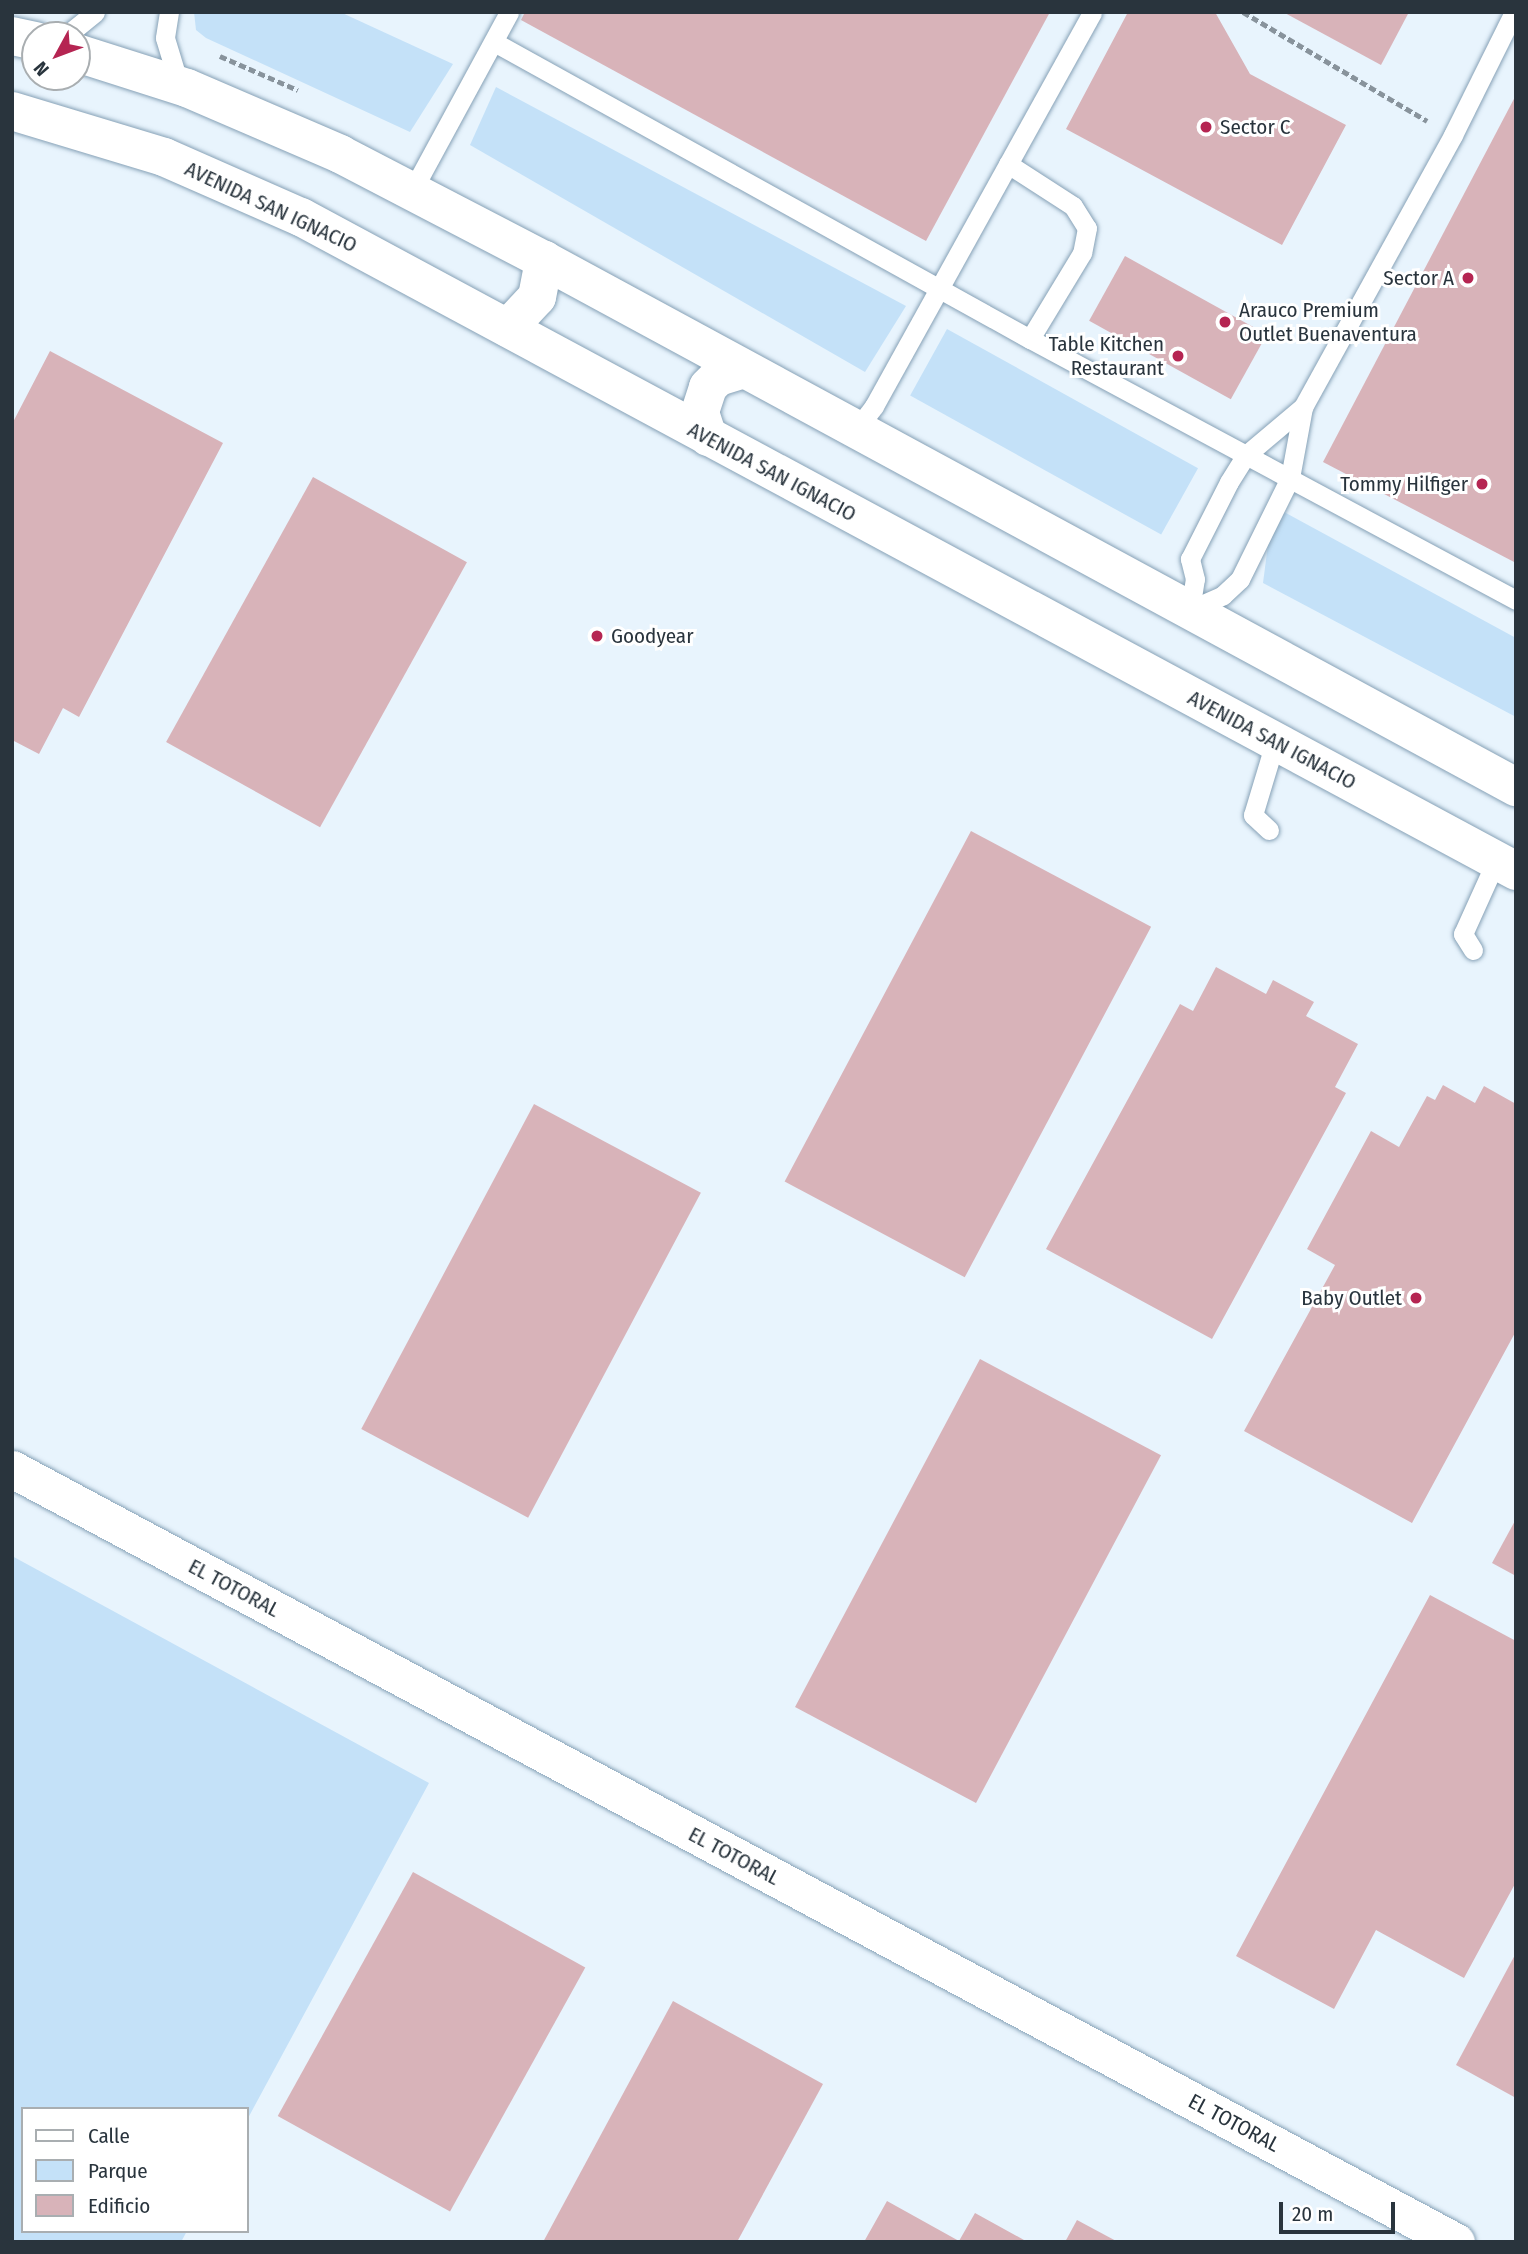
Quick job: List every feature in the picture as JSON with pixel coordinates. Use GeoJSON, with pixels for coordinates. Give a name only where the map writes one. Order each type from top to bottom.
{"type":"FeatureCollection","features":[{"type":"Feature","properties":{"kind":"main road"},"geometry":{"type":"LineString","coordinates":[[91,57],[179,85],[264,119],[412,191],[1516,787]]}},
{"type":"Feature","properties":{"kind":"main road","name":"AVENIDA SAN IGNACIO"},"geometry":{"type":"LineString","coordinates":[[12,111],[103,135],[223,181],[301,217],[1506,866]]}},
{"type":"Feature","properties":{"kind":"main road"},"geometry":{"type":"LineString","coordinates":[[508,328],[537,297],[544,260]]}},
{"type":"Feature","properties":{"kind":"main road"},"geometry":{"type":"LineString","coordinates":[[708,437],[700,412],[709,387],[718,377],[744,369]]}},
{"type":"Feature","properties":{"kind":"street","name":"EL TOTORAL"},"geometry":{"type":"LineString","coordinates":[[12,1469],[1456,2242]]}},
{"type":"Feature","properties":{"kind":"lane"},"geometry":{"type":"LineString","coordinates":[[169,12],[165,38],[179,85]]}},
{"type":"Feature","properties":{"kind":"lane"},"geometry":{"type":"LineString","coordinates":[[412,191],[509,12]]}},
{"type":"Feature","properties":{"kind":"lane"},"geometry":{"type":"LineString","coordinates":[[856,430],[874,406],[1092,12]]}},
{"type":"Feature","properties":{"kind":"lane"},"geometry":{"type":"LineString","coordinates":[[1190,610],[1223,595],[1240,579],[1290,478],[1303,407],[1453,135],[1514,12]]}},
{"type":"Feature","properties":{"kind":"lane"},"geometry":{"type":"LineString","coordinates":[[494,42],[1030,339],[1516,600]]}},
{"type":"Feature","properties":{"kind":"lane"},"geometry":{"type":"LineString","coordinates":[[1007,164],[1073,206],[1087,228],[1082,253],[1030,339]]}},
{"type":"Feature","properties":{"kind":"lane"},"geometry":{"type":"LineString","coordinates":[[1190,610],[1195,579],[1190,559],[1246,455],[1303,407]]}},
{"type":"Feature","properties":{"kind":"lane"},"geometry":{"type":"LineString","coordinates":[[1269,830],[1253,815],[1275,742]]}},
{"type":"Feature","properties":{"kind":"lane"},"geometry":{"type":"LineString","coordinates":[[1473,950],[1463,934],[1506,866]]}},
{"type":"Feature","properties":{"kind":"path"},"geometry":{"type":"LineString","coordinates":[[1243,12],[1453,135]]}},
{"type":"Feature","properties":{"kind":"green space"},"geometry":{"type":"Polygon","coordinates":[[[194,12],[340,12],[453,64],[410,132],[206,38],[196,30],[194,12]]]}},
{"type":"Feature","properties":{"kind":"green space"},"geometry":{"type":"Polygon","coordinates":[[[496,87],[906,306],[865,372],[470,145],[496,87]]]}},
{"type":"Feature","properties":{"kind":"green space"},"geometry":{"type":"Polygon","coordinates":[[[947,329],[1198,468],[1161,535],[910,395],[947,329]]]}},
{"type":"Feature","properties":{"kind":"green space"},"geometry":{"type":"Polygon","coordinates":[[[1273,506],[1516,638],[1516,717],[1263,583],[1273,506]]]}},
{"type":"Feature","properties":{"kind":"green space"},"geometry":{"type":"Polygon","coordinates":[[[12,1556],[429,1783],[248,2118],[248,2107],[21,2107],[21,2233],[186,2233],[181,2242],[12,2242],[12,1556]]]}},
{"type":"Feature","properties":{"kind":"building"},"geometry":{"type":"Polygon","coordinates":[[[525,12],[1050,12],[926,241],[521,20],[525,12]]]}},
{"type":"Feature","properties":{"kind":"building","name":"Sector C"},"geometry":{"type":"Polygon","coordinates":[[[1128,12],[1215,12],[1250,74],[1346,125],[1282,245],[1066,129],[1128,12]]]}},
{"type":"Feature","properties":{"kind":"building"},"geometry":{"type":"Polygon","coordinates":[[[1283,12],[1409,12],[1381,65],[1283,12]]]}},
{"type":"Feature","properties":{"kind":"building","name":"Sector A"},"geometry":{"type":"Polygon","coordinates":[[[1516,95],[1516,563],[1323,462],[1516,95]]]}},
{"type":"Feature","properties":{"kind":"building"},"geometry":{"type":"Polygon","coordinates":[[[1125,256],[1267,335],[1231,399],[1089,321],[1125,256]]]}},
{"type":"Feature","properties":{"kind":"building"},"geometry":{"type":"Polygon","coordinates":[[[50,351],[223,443],[79,717],[63,708],[39,754],[12,740],[12,424],[50,351]]]}},
{"type":"Feature","properties":{"kind":"building"},"geometry":{"type":"Polygon","coordinates":[[[313,477],[467,562],[320,827],[166,742],[313,477]]]}},
{"type":"Feature","properties":{"kind":"building"},"geometry":{"type":"Polygon","coordinates":[[[971,831],[1151,927],[965,1277],[785,1182],[971,831]]]}},
{"type":"Feature","properties":{"kind":"building"},"geometry":{"type":"Polygon","coordinates":[[[1216,967],[1266,994],[1273,980],[1314,1002],[1306,1016],[1358,1044],[1335,1087],[1346,1093],[1212,1339],[1046,1249],[1180,1004],[1193,1011],[1216,967]]]}},
{"type":"Feature","properties":{"kind":"building","name":"Baby Outlet"},"geometry":{"type":"Polygon","coordinates":[[[1443,1085],[1475,1103],[1484,1086],[1516,1104],[1516,1331],[1412,1523],[1244,1431],[1335,1265],[1307,1249],[1371,1131],[1399,1147],[1427,1096],[1435,1100],[1443,1085]]]}},
{"type":"Feature","properties":{"kind":"building"},"geometry":{"type":"Polygon","coordinates":[[[534,1104],[701,1193],[528,1518],[361,1429],[534,1104]]]}},
{"type":"Feature","properties":{"kind":"building"},"geometry":{"type":"Polygon","coordinates":[[[980,1359],[1161,1455],[976,1803],[795,1707],[980,1359]]]}},
{"type":"Feature","properties":{"kind":"building"},"geometry":{"type":"Polygon","coordinates":[[[1516,1519],[1516,1576],[1492,1563],[1516,1519]]]}},
{"type":"Feature","properties":{"kind":"building"},"geometry":{"type":"Polygon","coordinates":[[[1430,1595],[1516,1641],[1516,1882],[1464,1978],[1376,1930],[1334,2009],[1236,1956],[1430,1595]]]}},
{"type":"Feature","properties":{"kind":"building"},"geometry":{"type":"Polygon","coordinates":[[[413,1872],[585,1968],[450,2212],[278,2116],[413,1872]]]}},
{"type":"Feature","properties":{"kind":"building"},"geometry":{"type":"Polygon","coordinates":[[[1516,1953],[1516,2098],[1456,2065],[1516,1953]]]}},
{"type":"Feature","properties":{"kind":"building"},"geometry":{"type":"Polygon","coordinates":[[[673,2001],[823,2084],[737,2242],[543,2242],[673,2001]]]}},
{"type":"Feature","properties":{"kind":"building"},"geometry":{"type":"Polygon","coordinates":[[[887,2201],[959,2241],[975,2213],[1024,2240],[1023,2242],[864,2242],[887,2201]]]}},
{"type":"Feature","properties":{"kind":"building"},"geometry":{"type":"Polygon","coordinates":[[[1077,2220],[1118,2242],[1065,2242],[1077,2220]]]}},
{"type":"Feature","properties":{"kind":"place","name":"Sector C"},"geometry":{"type":"Point","coordinates":[1206,127]}},
{"type":"Feature","properties":{"kind":"place","name":"Sector A"},"geometry":{"type":"Point","coordinates":[1468,278]}},
{"type":"Feature","properties":{"kind":"place","name":"Arauco Premium Outlet Buenaventura"},"geometry":{"type":"Point","coordinates":[1225,322]}},
{"type":"Feature","properties":{"kind":"place","name":"Table Kitchen Restaurant"},"geometry":{"type":"Point","coordinates":[1178,356]}},
{"type":"Feature","properties":{"kind":"place","name":"Tommy Hilfiger"},"geometry":{"type":"Point","coordinates":[1482,484]}},
{"type":"Feature","properties":{"kind":"place","name":"Goodyear"},"geometry":{"type":"Point","coordinates":[597,636]}},
{"type":"Feature","properties":{"kind":"place","name":"Baby Outlet"},"geometry":{"type":"Point","coordinates":[1416,1298]}}]}
